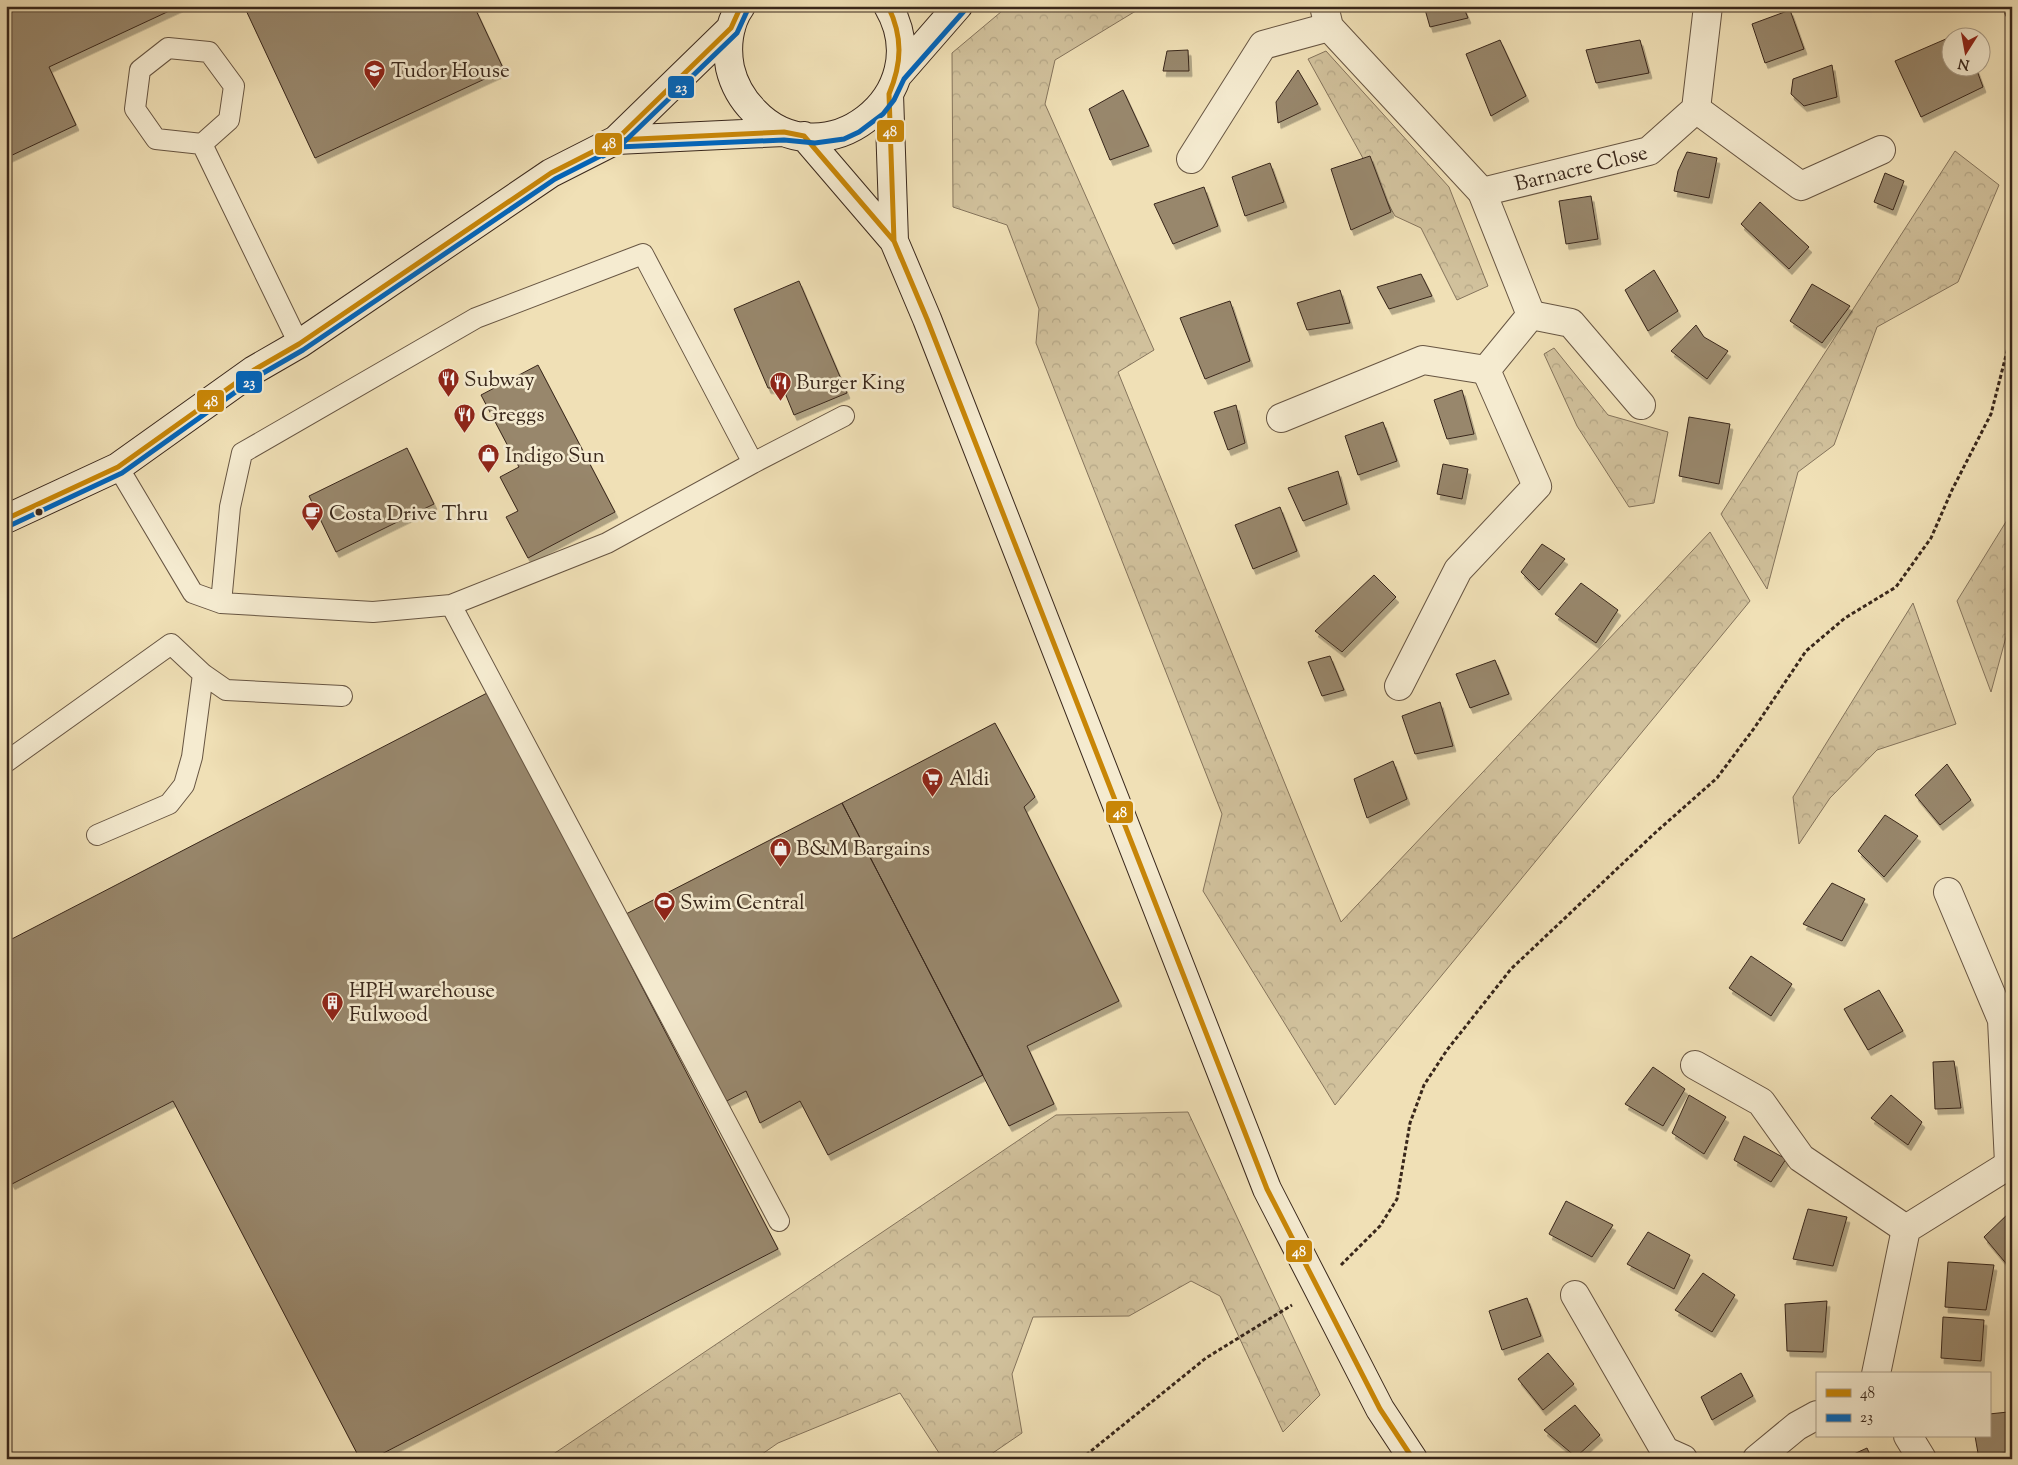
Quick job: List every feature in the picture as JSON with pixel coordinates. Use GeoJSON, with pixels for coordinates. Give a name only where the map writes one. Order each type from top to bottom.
{"type":"FeatureCollection","features":[{"type":"Feature","properties":{"kind":"street"},"geometry":{"type":"LineString","coordinates":[[888,6],[896,20],[901,48],[893,85],[894,241]]}},
{"type":"Feature","properties":{"kind":"street"},"geometry":{"type":"LineString","coordinates":[[616,140],[794,134],[829,136],[852,128],[874,114],[893,85],[958,6]]}},
{"type":"Feature","properties":{"kind":"street"},"geometry":{"type":"LineString","coordinates":[[1708,6],[1696,109],[1801,186],[1881,150]]}},
{"type":"Feature","properties":{"kind":"street"},"geometry":{"type":"LineString","coordinates":[[737,13],[728,54],[732,78],[744,101],[762,119],[794,134],[894,241],[927,319],[1267,1189],[1380,1409],[1413,1459]]}},
{"type":"Feature","properties":{"kind":"street"},"geometry":{"type":"LineString","coordinates":[[6,519],[118,467],[254,370],[299,344],[551,173],[616,140],[737,13]]}},
{"type":"Feature","properties":{"kind":"street"},"geometry":{"type":"LineString","coordinates":[[1191,159],[1263,45],[1326,17],[1482,192],[1531,316]]}},
{"type":"Feature","properties":{"kind":"street","name":"Barnacre Close"},"geometry":{"type":"LineString","coordinates":[[1482,192],[1649,152],[1696,109]]}},
{"type":"Feature","properties":{"kind":"street"},"geometry":{"type":"LineString","coordinates":[[1486,370],[1531,316]]}},
{"type":"Feature","properties":{"kind":"street"},"geometry":{"type":"LineString","coordinates":[[1531,316],[1571,323],[1641,405]]}},
{"type":"Feature","properties":{"kind":"street"},"geometry":{"type":"LineString","coordinates":[[1281,418],[1423,360],[1486,370]]}},
{"type":"Feature","properties":{"kind":"street"},"geometry":{"type":"LineString","coordinates":[[1399,686],[1458,570],[1537,486],[1486,370]]}},
{"type":"Feature","properties":{"kind":"street"},"geometry":{"type":"LineString","coordinates":[[1876,1372],[1906,1229],[2011,1163],[2002,1020],[1948,892]]}},
{"type":"Feature","properties":{"kind":"street"},"geometry":{"type":"LineString","coordinates":[[1695,1065],[1761,1102],[1801,1158],[1906,1229]]}},
{"type":"Feature","properties":{"kind":"street"},"geometry":{"type":"LineString","coordinates":[[1574,1294],[1665,1451],[1683,1459]]}},
{"type":"Feature","properties":{"kind":"street"},"geometry":{"type":"LineString","coordinates":[[1758,1459],[1797,1426],[1816,1416]]}},
{"type":"Feature","properties":{"kind":"street"},"geometry":{"type":"LineString","coordinates":[[1909,1438],[1922,1459]]}},
{"type":"Feature","properties":{"kind":"lane"},"geometry":{"type":"LineString","coordinates":[[168,48],[209,52],[234,86],[229,120],[202,144],[156,139],[134,109],[140,70],[168,48]]}},
{"type":"Feature","properties":{"kind":"lane"},"geometry":{"type":"LineString","coordinates":[[202,144],[299,344]]}},
{"type":"Feature","properties":{"kind":"lane"},"geometry":{"type":"LineString","coordinates":[[221,603],[230,507],[242,453],[476,318],[643,254],[753,463]]}},
{"type":"Feature","properties":{"kind":"lane"},"geometry":{"type":"LineString","coordinates":[[118,467],[194,593],[221,603],[373,612],[451,605],[607,543],[753,463],[844,416]]}},
{"type":"Feature","properties":{"kind":"lane"},"geometry":{"type":"LineString","coordinates":[[451,605],[779,1221]]}},
{"type":"Feature","properties":{"kind":"lane"},"geometry":{"type":"LineString","coordinates":[[6,762],[171,644],[203,674],[226,690],[342,696]]}},
{"type":"Feature","properties":{"kind":"lane"},"geometry":{"type":"LineString","coordinates":[[97,835],[169,804],[184,785],[192,757],[203,674]]}},
{"type":"Feature","properties":{"kind":"path"},"geometry":{"type":"LineString","coordinates":[[2004,6],[2012,35]]}},
{"type":"Feature","properties":{"kind":"path"},"geometry":{"type":"LineString","coordinates":[[1081,1459],[1206,1358],[1318,1288],[1380,1226],[1397,1199],[1410,1123],[1424,1085],[1447,1050],[1511,969],[1656,832],[1717,778],[1755,727],[1806,651],[1845,618],[1896,587],[1931,538],[1952,490],[1991,414],[2012,332]]}},
{"type":"Feature","properties":{"kind":"green space"},"geometry":{"type":"Polygon","coordinates":[[[1008,6],[1144,6],[1055,60],[1045,104],[1154,350],[1118,372],[1341,922],[1710,532],[1750,601],[1335,1105],[1203,891],[1222,814],[1036,343],[1039,309],[1007,225],[953,207],[952,53],[1008,6]]]}},
{"type":"Feature","properties":{"kind":"green space"},"geometry":{"type":"Polygon","coordinates":[[[1326,51],[1449,187],[1488,286],[1457,300],[1421,228],[1395,216],[1308,59],[1326,51]]]}},
{"type":"Feature","properties":{"kind":"green space"},"geometry":{"type":"Polygon","coordinates":[[[1955,151],[1999,185],[1958,282],[1877,327],[1834,445],[1798,472],[1767,589],[1721,514],[1955,151]]]}},
{"type":"Feature","properties":{"kind":"green space"},"geometry":{"type":"Polygon","coordinates":[[[1554,348],[1608,415],[1668,432],[1654,503],[1629,507],[1577,426],[1544,354],[1554,348]]]}},
{"type":"Feature","properties":{"kind":"green space"},"geometry":{"type":"Polygon","coordinates":[[[2012,512],[2012,615],[1991,692],[1957,601],[2012,512]]]}},
{"type":"Feature","properties":{"kind":"green space"},"geometry":{"type":"Polygon","coordinates":[[[1913,603],[1956,724],[1877,750],[1830,798],[1799,844],[1793,797],[1913,603]]]}},
{"type":"Feature","properties":{"kind":"green space"},"geometry":{"type":"Polygon","coordinates":[[[1188,1112],[1320,1395],[1283,1432],[1220,1296],[1191,1281],[1129,1316],[1033,1317],[1012,1374],[1022,1433],[984,1459],[943,1459],[900,1393],[778,1443],[755,1459],[546,1459],[1056,1115],[1188,1112]]]}},
{"type":"Feature","properties":{"kind":"building"},"geometry":{"type":"Polygon","coordinates":[[[19,6],[180,6],[49,67],[76,125],[6,158],[6,12],[19,6]]]}},
{"type":"Feature","properties":{"kind":"building"},"geometry":{"type":"Polygon","coordinates":[[[244,6],[474,6],[504,70],[315,158],[244,6]]]}},
{"type":"Feature","properties":{"kind":"building"},"geometry":{"type":"Polygon","coordinates":[[[1424,6],[1463,6],[1468,18],[1430,27],[1424,6]]]}},
{"type":"Feature","properties":{"kind":"building"},"geometry":{"type":"Polygon","coordinates":[[[1790,10],[1804,49],[1765,63],[1752,24],[1790,10]]]}},
{"type":"Feature","properties":{"kind":"building"},"geometry":{"type":"Polygon","coordinates":[[[1500,40],[1526,96],[1491,116],[1466,54],[1500,40]]]}},
{"type":"Feature","properties":{"kind":"building"},"geometry":{"type":"Polygon","coordinates":[[[1640,40],[1649,73],[1596,83],[1586,50],[1640,40]]]}},
{"type":"Feature","properties":{"kind":"building"},"geometry":{"type":"Polygon","coordinates":[[[1940,42],[1940,78],[1980,78],[1983,87],[1921,117],[1895,61],[1940,42]]]}},
{"type":"Feature","properties":{"kind":"building"},"geometry":{"type":"Polygon","coordinates":[[[1188,50],[1189,71],[1163,71],[1167,51],[1188,50]]]}},
{"type":"Feature","properties":{"kind":"building"},"geometry":{"type":"Polygon","coordinates":[[[1832,65],[1837,97],[1804,106],[1791,94],[1793,79],[1832,65]]]}},
{"type":"Feature","properties":{"kind":"building"},"geometry":{"type":"Polygon","coordinates":[[[1298,70],[1318,104],[1278,123],[1276,102],[1298,70]]]}},
{"type":"Feature","properties":{"kind":"building"},"geometry":{"type":"Polygon","coordinates":[[[1123,90],[1149,146],[1110,160],[1089,109],[1123,90]]]}},
{"type":"Feature","properties":{"kind":"building"},"geometry":{"type":"Polygon","coordinates":[[[1687,152],[1717,158],[1709,198],[1674,191],[1678,171],[1687,152]]]}},
{"type":"Feature","properties":{"kind":"building"},"geometry":{"type":"Polygon","coordinates":[[[1370,156],[1391,212],[1351,230],[1331,169],[1370,156]]]}},
{"type":"Feature","properties":{"kind":"building"},"geometry":{"type":"Polygon","coordinates":[[[1270,163],[1284,202],[1245,216],[1232,177],[1270,163]]]}},
{"type":"Feature","properties":{"kind":"building"},"geometry":{"type":"Polygon","coordinates":[[[1885,173],[1904,181],[1893,210],[1874,202],[1885,173]]]}},
{"type":"Feature","properties":{"kind":"building"},"geometry":{"type":"Polygon","coordinates":[[[1204,187],[1218,226],[1173,244],[1154,204],[1204,187]]]}},
{"type":"Feature","properties":{"kind":"building"},"geometry":{"type":"Polygon","coordinates":[[[1591,196],[1598,239],[1566,244],[1559,201],[1591,196]]]}},
{"type":"Feature","properties":{"kind":"building"},"geometry":{"type":"Polygon","coordinates":[[[1760,202],[1809,247],[1789,269],[1741,224],[1760,202]]]}},
{"type":"Feature","properties":{"kind":"building"},"geometry":{"type":"Polygon","coordinates":[[[1654,270],[1678,311],[1648,331],[1625,290],[1654,270]]]}},
{"type":"Feature","properties":{"kind":"building"},"geometry":{"type":"Polygon","coordinates":[[[1421,274],[1432,296],[1389,309],[1377,287],[1421,274]]]}},
{"type":"Feature","properties":{"kind":"building"},"geometry":{"type":"Polygon","coordinates":[[[799,281],[847,393],[794,415],[783,388],[768,388],[734,309],[799,281]]]}},
{"type":"Feature","properties":{"kind":"building"},"geometry":{"type":"Polygon","coordinates":[[[1812,284],[1850,306],[1822,343],[1790,321],[1812,284]]]}},
{"type":"Feature","properties":{"kind":"building"},"geometry":{"type":"Polygon","coordinates":[[[1340,290],[1350,323],[1307,330],[1297,303],[1340,290]]]}},
{"type":"Feature","properties":{"kind":"building"},"geometry":{"type":"Polygon","coordinates":[[[1230,301],[1250,361],[1205,379],[1180,318],[1230,301]]]}},
{"type":"Feature","properties":{"kind":"building"},"geometry":{"type":"Polygon","coordinates":[[[1696,325],[1704,337],[1728,351],[1707,379],[1671,351],[1696,325]]]}},
{"type":"Feature","properties":{"kind":"building"},"geometry":{"type":"Polygon","coordinates":[[[538,365],[615,512],[528,558],[506,517],[518,511],[500,477],[519,467],[481,395],[538,365]]]}},
{"type":"Feature","properties":{"kind":"building"},"geometry":{"type":"Polygon","coordinates":[[[1462,390],[1474,434],[1447,439],[1434,400],[1462,390]]]}},
{"type":"Feature","properties":{"kind":"building"},"geometry":{"type":"Polygon","coordinates":[[[1236,405],[1245,443],[1228,450],[1214,412],[1236,405]]]}},
{"type":"Feature","properties":{"kind":"building"},"geometry":{"type":"Polygon","coordinates":[[[1689,417],[1730,424],[1719,484],[1679,476],[1689,417]]]}},
{"type":"Feature","properties":{"kind":"building"},"geometry":{"type":"Polygon","coordinates":[[[1383,422],[1397,461],[1358,475],[1345,436],[1383,422]]]}},
{"type":"Feature","properties":{"kind":"building"},"geometry":{"type":"Polygon","coordinates":[[[407,448],[434,504],[336,552],[309,496],[407,448]]]}},
{"type":"Feature","properties":{"kind":"building"},"geometry":{"type":"Polygon","coordinates":[[[1443,464],[1468,469],[1462,499],[1437,494],[1443,464]]]}},
{"type":"Feature","properties":{"kind":"building"},"geometry":{"type":"Polygon","coordinates":[[[1338,471],[1347,504],[1303,521],[1288,488],[1338,471]]]}},
{"type":"Feature","properties":{"kind":"building"},"geometry":{"type":"Polygon","coordinates":[[[1280,507],[1297,551],[1253,569],[1235,525],[1280,507]]]}},
{"type":"Feature","properties":{"kind":"building"},"geometry":{"type":"Polygon","coordinates":[[[1542,544],[1565,559],[1539,590],[1521,572],[1542,544]]]}},
{"type":"Feature","properties":{"kind":"building"},"geometry":{"type":"Polygon","coordinates":[[[1374,575],[1396,597],[1342,652],[1315,631],[1374,575]]]}},
{"type":"Feature","properties":{"kind":"building"},"geometry":{"type":"Polygon","coordinates":[[[1581,583],[1618,610],[1596,643],[1555,614],[1581,583]]]}},
{"type":"Feature","properties":{"kind":"building"},"geometry":{"type":"Polygon","coordinates":[[[1330,656],[1344,690],[1322,696],[1308,662],[1330,656]]]}},
{"type":"Feature","properties":{"kind":"building"},"geometry":{"type":"Polygon","coordinates":[[[1495,660],[1509,694],[1470,708],[1456,674],[1495,660]]]}},
{"type":"Feature","properties":{"kind":"building","name":"HPH warehouse Fulwood"},"geometry":{"type":"Polygon","coordinates":[[[489,692],[778,1249],[372,1459],[360,1459],[173,1101],[12,1184],[6,1174],[6,942],[489,692]]]}},
{"type":"Feature","properties":{"kind":"building"},"geometry":{"type":"Polygon","coordinates":[[[1440,702],[1453,746],[1415,754],[1402,716],[1440,702]]]}},
{"type":"Feature","properties":{"kind":"building"},"geometry":{"type":"Polygon","coordinates":[[[995,723],[1035,797],[1024,807],[1119,1001],[1027,1046],[1054,1104],[1009,1126],[842,803],[995,723]]]}},
{"type":"Feature","properties":{"kind":"building"},"geometry":{"type":"Polygon","coordinates":[[[1393,761],[1407,799],[1367,818],[1354,779],[1393,761]]]}},
{"type":"Feature","properties":{"kind":"building"},"geometry":{"type":"Polygon","coordinates":[[[1947,764],[1971,800],[1940,825],[1915,795],[1947,764]]]}},
{"type":"Feature","properties":{"kind":"building"},"geometry":{"type":"Polygon","coordinates":[[[842,803],[983,1075],[828,1155],[800,1101],[760,1123],[746,1091],[721,1104],[624,915],[842,803]]]}},
{"type":"Feature","properties":{"kind":"building"},"geometry":{"type":"Polygon","coordinates":[[[1885,815],[1918,836],[1884,877],[1858,851],[1885,815]]]}},
{"type":"Feature","properties":{"kind":"building"},"geometry":{"type":"Polygon","coordinates":[[[1832,883],[1865,899],[1842,941],[1803,924],[1832,883]]]}},
{"type":"Feature","properties":{"kind":"building"},"geometry":{"type":"Polygon","coordinates":[[[1751,956],[1792,984],[1771,1016],[1729,988],[1751,956]]]}},
{"type":"Feature","properties":{"kind":"building"},"geometry":{"type":"Polygon","coordinates":[[[1879,990],[1903,1031],[1868,1050],[1844,1009],[1879,990]]]}},
{"type":"Feature","properties":{"kind":"building"},"geometry":{"type":"Polygon","coordinates":[[[1954,1061],[1961,1108],[1935,1109],[1933,1062],[1954,1061]]]}},
{"type":"Feature","properties":{"kind":"building"},"geometry":{"type":"Polygon","coordinates":[[[1653,1067],[1685,1089],[1663,1126],[1625,1104],[1653,1067]]]}},
{"type":"Feature","properties":{"kind":"building"},"geometry":{"type":"Polygon","coordinates":[[[1689,1095],[1726,1117],[1704,1154],[1672,1133],[1689,1095]]]}},
{"type":"Feature","properties":{"kind":"building"},"geometry":{"type":"Polygon","coordinates":[[[1891,1095],[1922,1122],[1908,1145],[1871,1118],[1891,1095]]]}},
{"type":"Feature","properties":{"kind":"building"},"geometry":{"type":"Polygon","coordinates":[[[1744,1136],[1786,1159],[1771,1182],[1734,1160],[1744,1136]]]}},
{"type":"Feature","properties":{"kind":"building"},"geometry":{"type":"Polygon","coordinates":[[[1566,1201],[1613,1225],[1592,1257],[1549,1234],[1566,1201]]]}},
{"type":"Feature","properties":{"kind":"building"},"geometry":{"type":"Polygon","coordinates":[[[1808,1209],[1847,1217],[1833,1266],[1793,1259],[1808,1209]]]}},
{"type":"Feature","properties":{"kind":"building"},"geometry":{"type":"Polygon","coordinates":[[[2012,1210],[2012,1265],[2009,1267],[1984,1237],[2012,1210]]]}},
{"type":"Feature","properties":{"kind":"building"},"geometry":{"type":"Polygon","coordinates":[[[1648,1232],[1690,1255],[1674,1289],[1627,1264],[1648,1232]]]}},
{"type":"Feature","properties":{"kind":"building"},"geometry":{"type":"Polygon","coordinates":[[[1948,1262],[1994,1265],[1986,1310],[1945,1307],[1948,1262]]]}},
{"type":"Feature","properties":{"kind":"building"},"geometry":{"type":"Polygon","coordinates":[[[1703,1273],[1735,1295],[1712,1332],[1675,1310],[1703,1273]]]}},
{"type":"Feature","properties":{"kind":"building"},"geometry":{"type":"Polygon","coordinates":[[[1527,1298],[1541,1336],[1502,1350],[1489,1311],[1527,1298]]]}},
{"type":"Feature","properties":{"kind":"building"},"geometry":{"type":"Polygon","coordinates":[[[1827,1301],[1823,1352],[1787,1351],[1785,1304],[1827,1301]]]}},
{"type":"Feature","properties":{"kind":"building"},"geometry":{"type":"Polygon","coordinates":[[[1943,1317],[1984,1320],[1981,1361],[1941,1358],[1943,1317]]]}},
{"type":"Feature","properties":{"kind":"building"},"geometry":{"type":"Polygon","coordinates":[[[1548,1353],[1574,1384],[1543,1410],[1518,1379],[1548,1353]]]}},
{"type":"Feature","properties":{"kind":"building"},"geometry":{"type":"Polygon","coordinates":[[[1741,1373],[1753,1396],[1712,1420],[1701,1397],[1741,1373]]]}},
{"type":"Feature","properties":{"kind":"building"},"geometry":{"type":"Polygon","coordinates":[[[1575,1405],[1600,1435],[1576,1457],[1544,1430],[1575,1405]]]}},
{"type":"Feature","properties":{"kind":"building"},"geometry":{"type":"Polygon","coordinates":[[[2008,1412],[2012,1427],[2012,1451],[1979,1459],[1975,1438],[1990,1438],[1990,1414],[2008,1412]]]}},
{"type":"Feature","properties":{"kind":"building"},"geometry":{"type":"Polygon","coordinates":[[[1867,1448],[1872,1459],[1843,1459],[1867,1448]]]}},
{"type":"Feature","properties":{"kind":"transit line","name":"48"},"geometry":{"type":"LineString","coordinates":[[599,149],[616,140],[731,28],[741,6]]}},
{"type":"Feature","properties":{"kind":"transit line","name":"48"},"geometry":{"type":"LineString","coordinates":[[888,6],[896,28],[899,50],[896,72],[889,94],[894,241],[901,258]]}},
{"type":"Feature","properties":{"kind":"transit line","name":"23"},"geometry":{"type":"LineString","coordinates":[[603,156],[621,145],[737,33],[748,9]]}},
{"type":"Feature","properties":{"kind":"transit line","name":"23"},"geometry":{"type":"LineString","coordinates":[[9,526],[122,473],[258,376],[303,350],[555,179],[618,147],[784,140],[815,143],[844,139],[859,132],[883,114],[894,100],[904,79],[964,11]]}},
{"type":"Feature","properties":{"kind":"transit line","name":"48"},"geometry":{"type":"LineString","coordinates":[[6,519],[118,467],[254,370],[299,344],[551,173],[616,140],[784,132],[804,136],[894,241],[927,319],[1267,1189],[1380,1409],[1413,1459]]}},
{"type":"Feature","properties":{"kind":"place","name":"Tudor House"},"geometry":{"type":"Point","coordinates":[375,89]}},
{"type":"Feature","properties":{"kind":"place","name":"Subway"},"geometry":{"type":"Point","coordinates":[448,398]}},
{"type":"Feature","properties":{"kind":"place","name":"Burger King"},"geometry":{"type":"Point","coordinates":[780,401]}},
{"type":"Feature","properties":{"kind":"place","name":"Greggs"},"geometry":{"type":"Point","coordinates":[465,433]}},
{"type":"Feature","properties":{"kind":"place","name":"Indigo Sun"},"geometry":{"type":"Point","coordinates":[489,474]}},
{"type":"Feature","properties":{"kind":"place","name":"Costa Drive Thru"},"geometry":{"type":"Point","coordinates":[313,532]}},
{"type":"Feature","properties":{"kind":"place","name":"Aldi"},"geometry":{"type":"Point","coordinates":[933,797]}},
{"type":"Feature","properties":{"kind":"place","name":"B&M Bargains"},"geometry":{"type":"Point","coordinates":[780,867]}},
{"type":"Feature","properties":{"kind":"place","name":"Swim Central"},"geometry":{"type":"Point","coordinates":[664,921]}},
{"type":"Feature","properties":{"kind":"place","name":"HPH warehouse Fulwood"},"geometry":{"type":"Point","coordinates":[333,1021]}}]}
